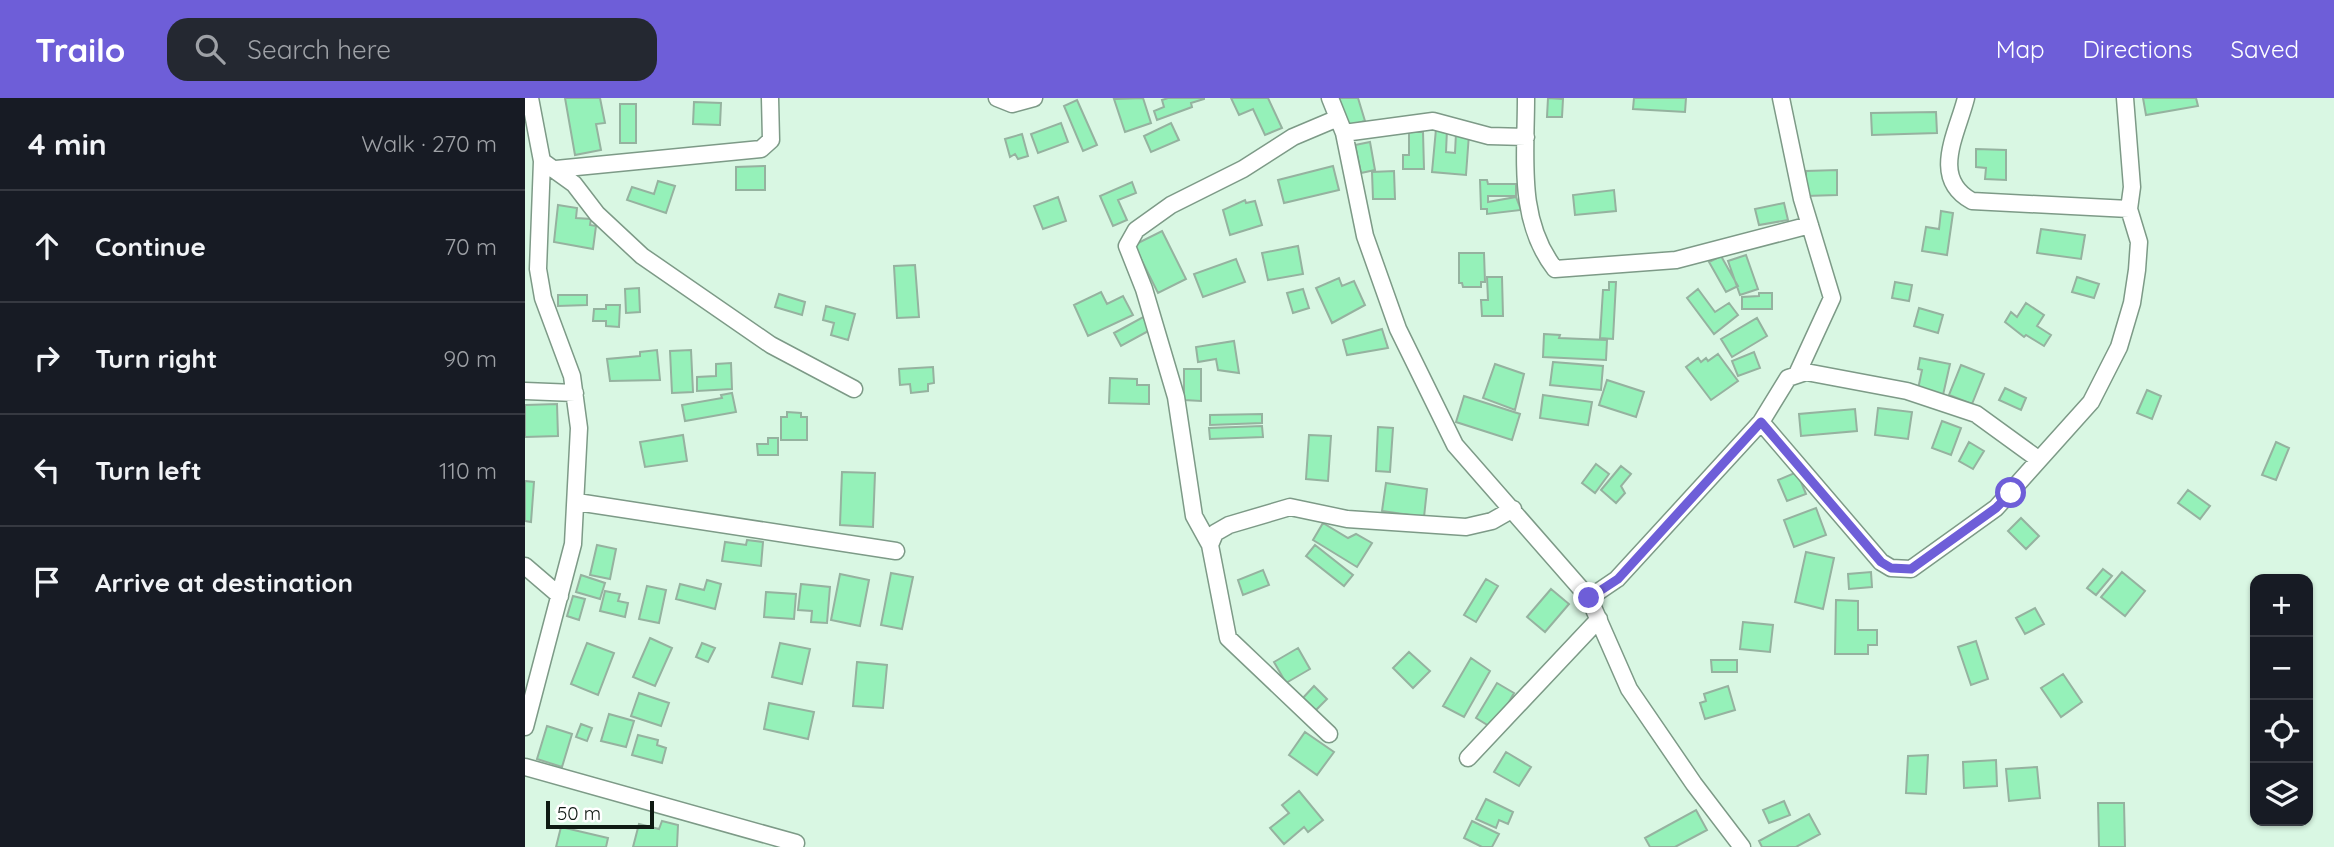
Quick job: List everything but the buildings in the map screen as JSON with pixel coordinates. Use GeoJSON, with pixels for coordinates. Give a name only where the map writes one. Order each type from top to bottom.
{"type":"FeatureCollection","features":[{"type":"Feature","properties":{"kind":"street"},"geometry":{"type":"LineString","coordinates":[[525,727],[573,544],[579,428],[575,393],[543,298],[538,269],[549,165],[530,98]]}},
{"type":"Feature","properties":{"kind":"street"},"geometry":{"type":"LineString","coordinates":[[549,165],[761,149],[771,140],[770,98]]}},
{"type":"Feature","properties":{"kind":"street"},"geometry":{"type":"LineString","coordinates":[[996,98],[1012,104],[1034,98]]}},
{"type":"Feature","properties":{"kind":"street"},"geometry":{"type":"LineString","coordinates":[[1329,98],[1341,125],[1365,236],[1398,330],[1455,445],[1589,598],[1629,689],[1694,784],[1742,847]]}},
{"type":"Feature","properties":{"kind":"street"},"geometry":{"type":"LineString","coordinates":[[1526,98],[1527,212],[1539,247],[1555,269],[1677,261],[1810,225]]}},
{"type":"Feature","properties":{"kind":"street"},"geometry":{"type":"LineString","coordinates":[[1781,98],[1810,225],[1832,298],[1797,374]]}},
{"type":"Feature","properties":{"kind":"street"},"geometry":{"type":"LineString","coordinates":[[1966,98],[1951,143],[1950,176],[1957,193],[1972,201],[2129,209]]}},
{"type":"Feature","properties":{"kind":"street"},"geometry":{"type":"LineString","coordinates":[[1761,422],[1881,562],[1891,568],[1911,569],[1996,508],[2091,402],[2119,347],[2132,303],[2139,242],[2129,209],[2132,187],[2125,98]]}},
{"type":"Feature","properties":{"kind":"street"},"geometry":{"type":"LineString","coordinates":[[1329,734],[1228,638],[1210,545],[1194,516],[1176,397],[1144,289],[1127,246],[1129,239],[1171,205],[1243,169],[1293,137],[1341,125],[1433,121],[1489,136],[1526,137]]}},
{"type":"Feature","properties":{"kind":"street"},"geometry":{"type":"LineString","coordinates":[[549,165],[574,184],[597,214],[642,256],[771,345],[854,389]]}},
{"type":"Feature","properties":{"kind":"street"},"geometry":{"type":"LineString","coordinates":[[1589,598],[1618,579],[1761,422],[1778,391],[1788,378],[1797,374],[1806,372],[1907,391],[1976,414],[2038,459]]}},
{"type":"Feature","properties":{"kind":"street"},"geometry":{"type":"LineString","coordinates":[[525,391],[575,393]]}},
{"type":"Feature","properties":{"kind":"street"},"geometry":{"type":"LineString","coordinates":[[577,502],[897,551]]}},
{"type":"Feature","properties":{"kind":"street"},"geometry":{"type":"LineString","coordinates":[[1210,545],[1215,533],[1229,525],[1290,507],[1347,519],[1466,527],[1492,521],[1513,509]]}},
{"type":"Feature","properties":{"kind":"street"},"geometry":{"type":"LineString","coordinates":[[525,566],[560,596]]}},
{"type":"Feature","properties":{"kind":"street"},"geometry":{"type":"LineString","coordinates":[[1468,758],[1599,619]]}},
{"type":"Feature","properties":{"kind":"street"},"geometry":{"type":"LineString","coordinates":[[525,767],[796,844]]}},
{"type":"Feature","properties":{"kind":"route"},"geometry":{"type":"LineString","coordinates":[[1589,598],[1618,579],[1761,422],[1881,562],[1891,568],[1911,569],[1996,508],[2011,493]]}}]}
